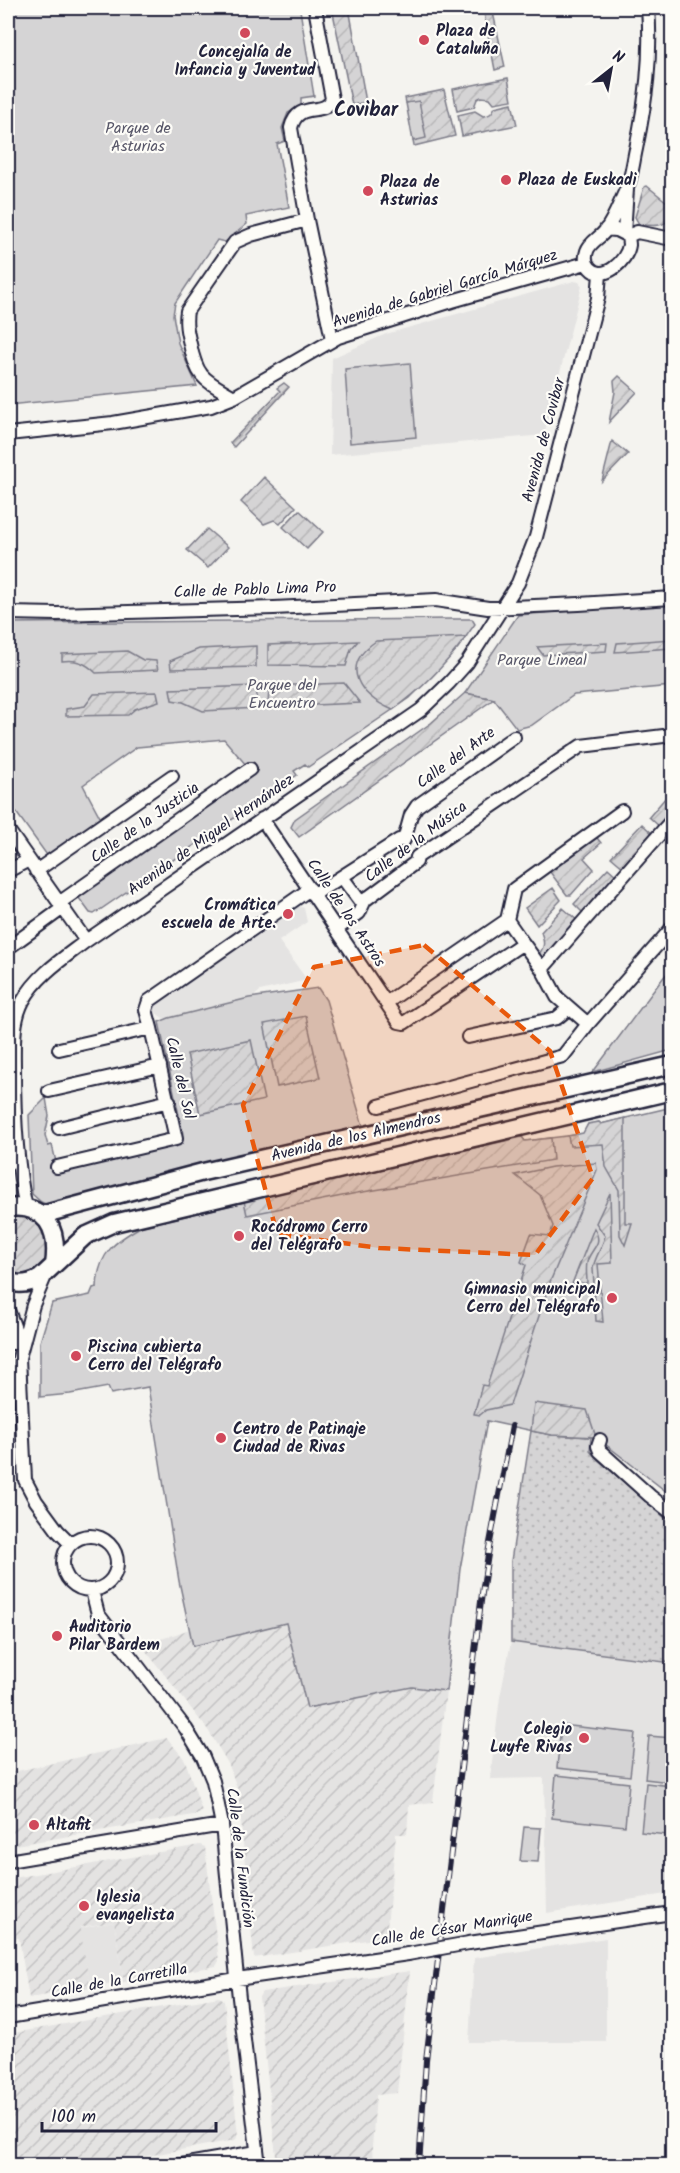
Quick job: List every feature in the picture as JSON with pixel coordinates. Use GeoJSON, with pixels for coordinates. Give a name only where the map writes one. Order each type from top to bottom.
{"type":"FeatureCollection","features":[{"type":"Feature","properties":{"kind":"main road","name":"Avenida de los Almendros"},"geometry":{"type":"LineString","coordinates":[[8,1208],[34,1211],[672,1065]]}},
{"type":"Feature","properties":{"kind":"main road","name":"Avenida de los Almendros"},"geometry":{"type":"LineString","coordinates":[[50,1269],[86,1236],[114,1223],[672,1091]]}},
{"type":"Feature","properties":{"kind":"main road"},"geometry":{"type":"LineString","coordinates":[[8,1282],[32,1282],[50,1269],[56,1248],[55,1235],[50,1224],[34,1211]]}},
{"type":"Feature","properties":{"kind":"street"},"geometry":{"type":"LineString","coordinates":[[315,8],[332,99],[331,104],[327,106],[302,112],[293,118],[291,128],[307,220],[332,339]]}},
{"type":"Feature","properties":{"kind":"street"},"geometry":{"type":"LineString","coordinates":[[627,187],[606,230],[588,247],[586,262],[591,270],[600,274],[610,272],[625,256],[627,187],[643,117],[649,71],[648,8]]}},
{"type":"Feature","properties":{"kind":"street"},"geometry":{"type":"LineString","coordinates":[[234,397],[202,376],[194,366],[185,322],[187,310],[235,242],[251,235],[307,220]]}},
{"type":"Feature","properties":{"kind":"street"},"geometry":{"type":"LineString","coordinates":[[606,230],[627,238],[672,238]]}},
{"type":"Feature","properties":{"kind":"street","name":"Avenida de Gabriel García Márquez"},"geometry":{"type":"LineString","coordinates":[[8,434],[113,423],[211,406],[234,397],[332,339],[403,315],[586,262]]}},
{"type":"Feature","properties":{"kind":"street","name":"Avenida de Covibar"},"geometry":{"type":"LineString","coordinates":[[503,607],[518,583],[536,537],[598,298],[600,274]]}},
{"type":"Feature","properties":{"kind":"street","name":"Calle de Pablo Lima Pro"},"geometry":{"type":"LineString","coordinates":[[8,613],[57,614],[274,608],[436,600],[478,607],[503,607],[672,598]]}},
{"type":"Feature","properties":{"kind":"street","name":"Avenida de Miguel Hernández"},"geometry":{"type":"LineString","coordinates":[[34,1211],[20,1176],[14,1125],[15,1034],[17,1019],[30,991],[48,971],[86,941],[421,710],[467,663],[503,607]]}},
{"type":"Feature","properties":{"kind":"street","name":"Calle de la Música"},"geometry":{"type":"LineString","coordinates":[[337,929],[359,913],[365,900],[416,862],[417,857],[581,746],[672,735]]}},
{"type":"Feature","properties":{"kind":"street","name":"Calle del Arte"},"geometry":{"type":"LineString","coordinates":[[404,840],[411,815],[417,806],[514,737]]}},
{"type":"Feature","properties":{"kind":"street","name":"Calle de la Justicia"},"geometry":{"type":"LineString","coordinates":[[8,948],[61,906],[250,770]]}},
{"type":"Feature","properties":{"kind":"street"},"geometry":{"type":"LineString","coordinates":[[36,871],[172,776]]}},
{"type":"Feature","properties":{"kind":"street"},"geometry":{"type":"LineString","coordinates":[[386,1003],[507,920],[514,888],[622,812]]}},
{"type":"Feature","properties":{"kind":"street","name":"Calle de los Astros"},"geometry":{"type":"LineString","coordinates":[[262,819],[399,1022],[404,1023],[523,943]]}},
{"type":"Feature","properties":{"kind":"street"},"geometry":{"type":"LineString","coordinates":[[542,969],[672,820]]}},
{"type":"Feature","properties":{"kind":"street"},"geometry":{"type":"LineString","coordinates":[[8,830],[86,941]]}},
{"type":"Feature","properties":{"kind":"street"},"geometry":{"type":"LineString","coordinates":[[311,892],[342,877],[399,840],[404,840],[417,857]]}},
{"type":"Feature","properties":{"kind":"street"},"geometry":{"type":"LineString","coordinates":[[8,871],[28,860]]}},
{"type":"Feature","properties":{"kind":"street"},"geometry":{"type":"LineString","coordinates":[[342,877],[362,904]]}},
{"type":"Feature","properties":{"kind":"street","name":"Calle del Sol"},"geometry":{"type":"LineString","coordinates":[[57,1167],[174,1140],[177,1136],[146,1010],[149,1001],[311,892]]}},
{"type":"Feature","properties":{"kind":"street"},"geometry":{"type":"LineString","coordinates":[[507,920],[542,969],[556,997],[588,1024]]}},
{"type":"Feature","properties":{"kind":"street"},"geometry":{"type":"LineString","coordinates":[[379,1106],[563,1056],[672,928]]}},
{"type":"Feature","properties":{"kind":"street"},"geometry":{"type":"LineString","coordinates":[[468,1037],[557,1018],[569,1008]]}},
{"type":"Feature","properties":{"kind":"street"},"geometry":{"type":"LineString","coordinates":[[59,1049],[151,1028]]}},
{"type":"Feature","properties":{"kind":"street"},"geometry":{"type":"LineString","coordinates":[[49,1091],[160,1066]]}},
{"type":"Feature","properties":{"kind":"street"},"geometry":{"type":"LineString","coordinates":[[59,1128],[169,1101]]}},
{"type":"Feature","properties":{"kind":"street","name":"Avenida de Miguel Hernández"},"geometry":{"type":"LineString","coordinates":[[8,1164],[14,1125]]}},
{"type":"Feature","properties":{"kind":"street"},"geometry":{"type":"LineString","coordinates":[[50,1269],[30,1315],[19,1358],[25,1480],[36,1501],[71,1544]]}},
{"type":"Feature","properties":{"kind":"street"},"geometry":{"type":"LineString","coordinates":[[8,1310],[15,1329],[13,1343]]}},
{"type":"Feature","properties":{"kind":"street"},"geometry":{"type":"LineString","coordinates":[[8,1330],[19,1358]]}},
{"type":"Feature","properties":{"kind":"street"},"geometry":{"type":"LineString","coordinates":[[600,1440],[598,1446],[600,1451],[672,1513]]}},
{"type":"Feature","properties":{"kind":"street"},"geometry":{"type":"LineString","coordinates":[[94,1537],[109,1544],[117,1560],[113,1577],[108,1584],[92,1591],[76,1587],[65,1575],[63,1558],[71,1544],[78,1539],[94,1537]]}},
{"type":"Feature","properties":{"kind":"street","name":"Calle de la Fundición"},"geometry":{"type":"LineString","coordinates":[[92,1591],[98,1614],[186,1729],[203,1757],[213,1780],[222,1825],[259,2166]]}},
{"type":"Feature","properties":{"kind":"street"},"geometry":{"type":"LineString","coordinates":[[8,1861],[222,1825]]}},
{"type":"Feature","properties":{"kind":"street","name":"Calle de César Manrique"},"geometry":{"type":"LineString","coordinates":[[237,1978],[672,1913]]}},
{"type":"Feature","properties":{"kind":"street","name":"Calle de la Carretilla"},"geometry":{"type":"LineString","coordinates":[[8,2017],[237,1978]]}},
{"type":"Feature","properties":{"kind":"street"},"geometry":{"type":"LineString","coordinates":[[176,2166],[257,2152]]}},
{"type":"Feature","properties":{"kind":"highlighted area"},"geometry":{"type":"Polygon","coordinates":[[[424,945],[550,1051],[593,1178],[535,1255],[379,1248],[277,1234],[243,1105],[314,967],[424,945]]]}},
{"type":"Feature","properties":{"kind":"shaded area"},"geometry":{"type":"Polygon","coordinates":[[[574,281],[579,282],[582,286],[544,435],[330,455],[332,358],[386,334],[574,281]]]}},
{"type":"Feature","properties":{"kind":"shaded area"},"geometry":{"type":"Polygon","coordinates":[[[294,904],[304,908],[307,922],[279,941],[307,980],[260,991],[250,1000],[170,1019],[163,1018],[153,1011],[151,1006],[294,904]]]}},
{"type":"Feature","properties":{"kind":"shaded area"},"geometry":{"type":"Polygon","coordinates":[[[286,1623],[307,1708],[412,1687],[446,1691],[433,1802],[409,1805],[407,1834],[396,1834],[386,1937],[254,1958],[238,1791],[229,1765],[208,1730],[142,1646],[190,1629],[194,1646],[286,1623]]]}},
{"type":"Feature","properties":{"kind":"shaded area","name":"Colegio Luyfe Rivas"},"geometry":{"type":"Polygon","coordinates":[[[511,1642],[672,1663],[672,1893],[547,1913],[544,1778],[490,1779],[500,1697],[511,1642]]]}},
{"type":"Feature","properties":{"kind":"shaded area"},"geometry":{"type":"Polygon","coordinates":[[[167,1738],[185,1760],[202,1811],[199,1814],[10,1846],[8,1773],[167,1738]]]}},
{"type":"Feature","properties":{"kind":"shaded area"},"geometry":{"type":"Polygon","coordinates":[[[200,1845],[205,1847],[219,1961],[216,1966],[124,1982],[114,1922],[80,1927],[90,1988],[29,1998],[19,1938],[8,1940],[8,1879],[200,1845]]]}},
{"type":"Feature","properties":{"kind":"shaded area"},"geometry":{"type":"Polygon","coordinates":[[[114,1922],[124,1982],[90,1988],[79,1928],[114,1922]]]}},
{"type":"Feature","properties":{"kind":"shaded area"},"geometry":{"type":"Polygon","coordinates":[[[606,1938],[606,2042],[469,2042],[474,1958],[606,1938]]]}},
{"type":"Feature","properties":{"kind":"shaded area"},"geometry":{"type":"Polygon","coordinates":[[[410,1971],[397,2093],[376,2095],[373,2165],[277,2165],[259,1997],[262,1992],[410,1971]]]}},
{"type":"Feature","properties":{"kind":"shaded area"},"geometry":{"type":"Polygon","coordinates":[[[219,1997],[224,2001],[238,2136],[235,2140],[97,2165],[8,2165],[8,2034],[219,1997]]]}},
{"type":"Feature","properties":{"kind":"green space","name":"Parque de Asturias"},"geometry":{"type":"Polygon","coordinates":[[[8,8],[293,8],[300,10],[314,96],[301,98],[301,106],[288,113],[282,128],[285,141],[277,144],[289,207],[246,216],[247,224],[225,242],[217,240],[175,303],[173,315],[178,343],[197,386],[8,405],[8,8]]]}},
{"type":"Feature","properties":{"kind":"green space"},"geometry":{"type":"Polygon","coordinates":[[[332,8],[349,8],[366,102],[352,105],[332,8]]]}},
{"type":"Feature","properties":{"kind":"green space"},"geometry":{"type":"Polygon","coordinates":[[[483,8],[492,8],[505,67],[495,70],[483,8]]]}},
{"type":"Feature","properties":{"kind":"green space"},"geometry":{"type":"Polygon","coordinates":[[[508,78],[512,100],[494,103],[490,98],[481,97],[477,99],[474,107],[457,111],[453,89],[508,78]]]}},
{"type":"Feature","properties":{"kind":"green space"},"geometry":{"type":"Polygon","coordinates":[[[444,90],[455,136],[414,146],[413,141],[426,138],[419,101],[406,103],[405,98],[444,90]]]}},
{"type":"Feature","properties":{"kind":"green space"},"geometry":{"type":"Polygon","coordinates":[[[419,100],[427,139],[413,141],[406,103],[419,100]]]}},
{"type":"Feature","properties":{"kind":"green space"},"geometry":{"type":"Polygon","coordinates":[[[512,103],[517,125],[462,136],[458,115],[475,111],[483,116],[492,112],[495,107],[512,103]]]}},
{"type":"Feature","properties":{"kind":"green space"},"geometry":{"type":"Polygon","coordinates":[[[647,186],[672,206],[670,219],[662,224],[651,226],[639,224],[635,217],[644,187],[647,186]]]}},
{"type":"Feature","properties":{"kind":"green space"},"geometry":{"type":"Polygon","coordinates":[[[410,363],[416,437],[350,443],[345,369],[410,363]]]}},
{"type":"Feature","properties":{"kind":"green space"},"geometry":{"type":"Polygon","coordinates":[[[619,376],[637,392],[609,422],[615,392],[614,381],[619,376]]]}},
{"type":"Feature","properties":{"kind":"green space"},"geometry":{"type":"Polygon","coordinates":[[[284,383],[289,387],[234,447],[230,443],[280,391],[277,388],[284,383]]]}},
{"type":"Feature","properties":{"kind":"green space"},"geometry":{"type":"Polygon","coordinates":[[[612,441],[628,454],[602,481],[612,441]]]}},
{"type":"Feature","properties":{"kind":"green space"},"geometry":{"type":"Polygon","coordinates":[[[264,477],[296,507],[280,524],[274,520],[264,524],[241,502],[264,477]]]}},
{"type":"Feature","properties":{"kind":"green space"},"geometry":{"type":"Polygon","coordinates":[[[299,510],[323,532],[307,549],[283,527],[299,510]]]}},
{"type":"Feature","properties":{"kind":"green space"},"geometry":{"type":"Polygon","coordinates":[[[207,529],[228,547],[208,568],[187,550],[207,529]]]}},
{"type":"Feature","properties":{"kind":"green space","name":"Parque Lineal"},"geometry":{"type":"Polygon","coordinates":[[[672,603],[672,686],[574,695],[532,725],[517,729],[494,699],[465,693],[518,615],[672,603]]]}},
{"type":"Feature","properties":{"kind":"green space","name":"Parque del Encuentro"},"geometry":{"type":"Polygon","coordinates":[[[472,619],[475,624],[458,648],[410,698],[308,767],[305,764],[294,771],[297,775],[94,914],[90,913],[76,894],[252,772],[224,739],[137,747],[83,785],[101,819],[49,858],[8,801],[8,623],[472,619]]]}},
{"type":"Feature","properties":{"kind":"green space"},"geometry":{"type":"Polygon","coordinates":[[[466,637],[432,677],[393,710],[371,697],[358,680],[356,671],[358,661],[364,651],[376,641],[466,637]]]}},
{"type":"Feature","properties":{"kind":"green space"},"geometry":{"type":"Polygon","coordinates":[[[672,639],[672,648],[615,652],[617,643],[672,639]]]}},
{"type":"Feature","properties":{"kind":"green space"},"geometry":{"type":"Polygon","coordinates":[[[358,641],[351,649],[346,666],[268,665],[268,645],[358,641]]]}},
{"type":"Feature","properties":{"kind":"green space"},"geometry":{"type":"Polygon","coordinates":[[[607,643],[606,651],[543,655],[537,647],[607,643]]]}},
{"type":"Feature","properties":{"kind":"green space"},"geometry":{"type":"Polygon","coordinates":[[[256,646],[256,667],[171,669],[170,661],[199,649],[256,646]]]}},
{"type":"Feature","properties":{"kind":"green space"},"geometry":{"type":"Polygon","coordinates":[[[127,651],[143,660],[156,661],[158,670],[96,673],[81,662],[62,661],[62,654],[127,651]]]}},
{"type":"Feature","properties":{"kind":"green space"},"geometry":{"type":"Polygon","coordinates":[[[344,683],[360,703],[268,707],[269,686],[344,683]]]}},
{"type":"Feature","properties":{"kind":"green space"},"geometry":{"type":"Polygon","coordinates":[[[257,686],[257,708],[203,711],[172,700],[170,689],[257,686]]]}},
{"type":"Feature","properties":{"kind":"green space"},"geometry":{"type":"Polygon","coordinates":[[[157,692],[159,701],[135,709],[128,715],[66,716],[66,709],[85,706],[94,694],[157,692]]]}},
{"type":"Feature","properties":{"kind":"green space"},"geometry":{"type":"Polygon","coordinates":[[[465,693],[494,699],[299,837],[291,827],[295,819],[431,723],[465,693]]]}},
{"type":"Feature","properties":{"kind":"green space"},"geometry":{"type":"Polygon","coordinates":[[[672,790],[672,817],[662,829],[649,817],[672,790]]]}},
{"type":"Feature","properties":{"kind":"green space"},"geometry":{"type":"Polygon","coordinates":[[[642,824],[655,836],[625,869],[611,857],[642,824]]]}},
{"type":"Feature","properties":{"kind":"green space"},"geometry":{"type":"Polygon","coordinates":[[[594,834],[601,843],[584,858],[594,869],[571,895],[567,895],[547,868],[594,834]]]}},
{"type":"Feature","properties":{"kind":"green space"},"geometry":{"type":"Polygon","coordinates":[[[608,868],[618,877],[585,915],[574,904],[608,868]]]}},
{"type":"Feature","properties":{"kind":"green space"},"geometry":{"type":"Polygon","coordinates":[[[553,888],[561,900],[537,925],[525,908],[553,888]]]}},
{"type":"Feature","properties":{"kind":"green space"},"geometry":{"type":"Polygon","coordinates":[[[563,908],[579,922],[543,961],[537,956],[544,945],[541,932],[563,908]]]}},
{"type":"Feature","properties":{"kind":"green space"},"geometry":{"type":"Polygon","coordinates":[[[672,968],[672,1050],[593,1072],[663,978],[672,968]]]}},
{"type":"Feature","properties":{"kind":"green space"},"geometry":{"type":"Polygon","coordinates":[[[318,988],[326,1000],[363,1126],[50,1206],[32,1194],[29,1115],[46,1098],[49,1116],[45,1135],[48,1146],[52,1145],[56,1162],[178,1144],[182,1141],[183,1134],[159,1022],[249,998],[318,988]]]}},
{"type":"Feature","properties":{"kind":"green space"},"geometry":{"type":"Polygon","coordinates":[[[306,1016],[320,1078],[277,1087],[264,1024],[306,1016]]]}},
{"type":"Feature","properties":{"kind":"green space"},"geometry":{"type":"Polygon","coordinates":[[[251,1040],[264,1100],[200,1114],[187,1054],[251,1040]]]}},
{"type":"Feature","properties":{"kind":"green space"},"geometry":{"type":"Polygon","coordinates":[[[672,1107],[672,1496],[596,1437],[552,1435],[487,1421],[460,1569],[446,1691],[412,1687],[307,1708],[286,1623],[193,1646],[179,1581],[148,1387],[111,1394],[108,1387],[40,1397],[40,1342],[52,1303],[90,1295],[93,1288],[97,1287],[101,1265],[110,1249],[142,1226],[522,1137],[525,1141],[583,1134],[588,1124],[599,1122],[601,1124],[672,1107]]]}},
{"type":"Feature","properties":{"kind":"green space"},"geometry":{"type":"Polygon","coordinates":[[[625,1118],[625,1223],[632,1223],[625,1245],[620,1235],[619,1190],[606,1167],[603,1144],[570,1146],[568,1136],[583,1133],[588,1124],[599,1122],[601,1124],[625,1118]]]}},
{"type":"Feature","properties":{"kind":"green space"},"geometry":{"type":"Polygon","coordinates":[[[522,1137],[525,1141],[551,1138],[553,1160],[357,1193],[247,1215],[244,1201],[522,1137]]]}},
{"type":"Feature","properties":{"kind":"green space"},"geometry":{"type":"Polygon","coordinates":[[[596,1163],[597,1170],[550,1282],[510,1405],[486,1410],[480,1415],[474,1414],[482,1385],[487,1386],[526,1265],[521,1262],[531,1234],[550,1236],[553,1226],[540,1195],[515,1175],[552,1167],[596,1163]]]}},
{"type":"Feature","properties":{"kind":"green space"},"geometry":{"type":"Polygon","coordinates":[[[610,1193],[612,1263],[598,1264],[603,1322],[596,1321],[593,1268],[605,1236],[596,1223],[610,1193]]]}},
{"type":"Feature","properties":{"kind":"green space"},"geometry":{"type":"Polygon","coordinates":[[[24,1215],[42,1225],[50,1253],[39,1270],[21,1277],[8,1275],[8,1216],[24,1215]]]}},
{"type":"Feature","properties":{"kind":"green space"},"geometry":{"type":"Polygon","coordinates":[[[594,1228],[598,1241],[587,1262],[587,1283],[572,1284],[594,1228]]]}},
{"type":"Feature","properties":{"kind":"green space"},"geometry":{"type":"Polygon","coordinates":[[[534,1403],[587,1410],[596,1437],[552,1435],[531,1431],[534,1403]]]}},
{"type":"Feature","properties":{"kind":"green space"},"geometry":{"type":"Polygon","coordinates":[[[531,1431],[552,1435],[591,1437],[590,1451],[596,1458],[672,1524],[672,1663],[511,1642],[511,1561],[531,1431]]]}},
{"type":"Feature","properties":{"kind":"green space"},"geometry":{"type":"Polygon","coordinates":[[[561,1725],[635,1733],[630,1776],[557,1768],[561,1725]]]}},
{"type":"Feature","properties":{"kind":"green space"},"geometry":{"type":"Polygon","coordinates":[[[649,1736],[672,1738],[670,1782],[645,1779],[649,1736]]]}},
{"type":"Feature","properties":{"kind":"green space"},"geometry":{"type":"Polygon","coordinates":[[[556,1775],[629,1783],[625,1826],[552,1818],[556,1775]]]}},
{"type":"Feature","properties":{"kind":"green space"},"geometry":{"type":"Polygon","coordinates":[[[646,1783],[671,1786],[667,1835],[641,1832],[646,1783]]]}},
{"type":"Feature","properties":{"kind":"green space"},"geometry":{"type":"Polygon","coordinates":[[[524,1827],[541,1828],[538,1862],[520,1861],[524,1827]]]}},
{"type":"Feature","properties":{"kind":"railway"},"geometry":{"type":"LineString","coordinates":[[419,2166],[426,2060],[482,1593],[512,1426]]}},
{"type":"Feature","properties":{"kind":"place","name":"Concejalía de Infancia y Juventud"},"geometry":{"type":"Point","coordinates":[245,33]}},
{"type":"Feature","properties":{"kind":"place","name":"Plaza de Cataluña"},"geometry":{"type":"Point","coordinates":[424,40]}},
{"type":"Feature","properties":{"kind":"place","name":"Plaza de Euskadi"},"geometry":{"type":"Point","coordinates":[506,180]}},
{"type":"Feature","properties":{"kind":"place","name":"Plaza de Asturias"},"geometry":{"type":"Point","coordinates":[368,191]}},
{"type":"Feature","properties":{"kind":"place","name":"Cromática escuela de Arte."},"geometry":{"type":"Point","coordinates":[288,914]}},
{"type":"Feature","properties":{"kind":"place","name":"Rocódromo Cerro del Telégrafo"},"geometry":{"type":"Point","coordinates":[239,1236]}},
{"type":"Feature","properties":{"kind":"place","name":"Gimnasio municipal Cerro del Telégrafo"},"geometry":{"type":"Point","coordinates":[612,1298]}},
{"type":"Feature","properties":{"kind":"place","name":"Piscina cubierta Cerro del Telégrafo"},"geometry":{"type":"Point","coordinates":[76,1356]}},
{"type":"Feature","properties":{"kind":"place","name":"Centro de Patinaje Ciudad de Rivas"},"geometry":{"type":"Point","coordinates":[221,1438]}},
{"type":"Feature","properties":{"kind":"place","name":"Auditorio Pilar Bardem"},"geometry":{"type":"Point","coordinates":[57,1636]}},
{"type":"Feature","properties":{"kind":"place","name":"Colegio Luyfe Rivas"},"geometry":{"type":"Point","coordinates":[584,1738]}},
{"type":"Feature","properties":{"kind":"place","name":"Altafit"},"geometry":{"type":"Point","coordinates":[34,1825]}},
{"type":"Feature","properties":{"kind":"place","name":"Iglesia evangelista"},"geometry":{"type":"Point","coordinates":[84,1906]}},
{"type":"Feature","properties":{"kind":"district","name":"Covibar"},"geometry":{"type":"Point","coordinates":[366,111]}}]}
